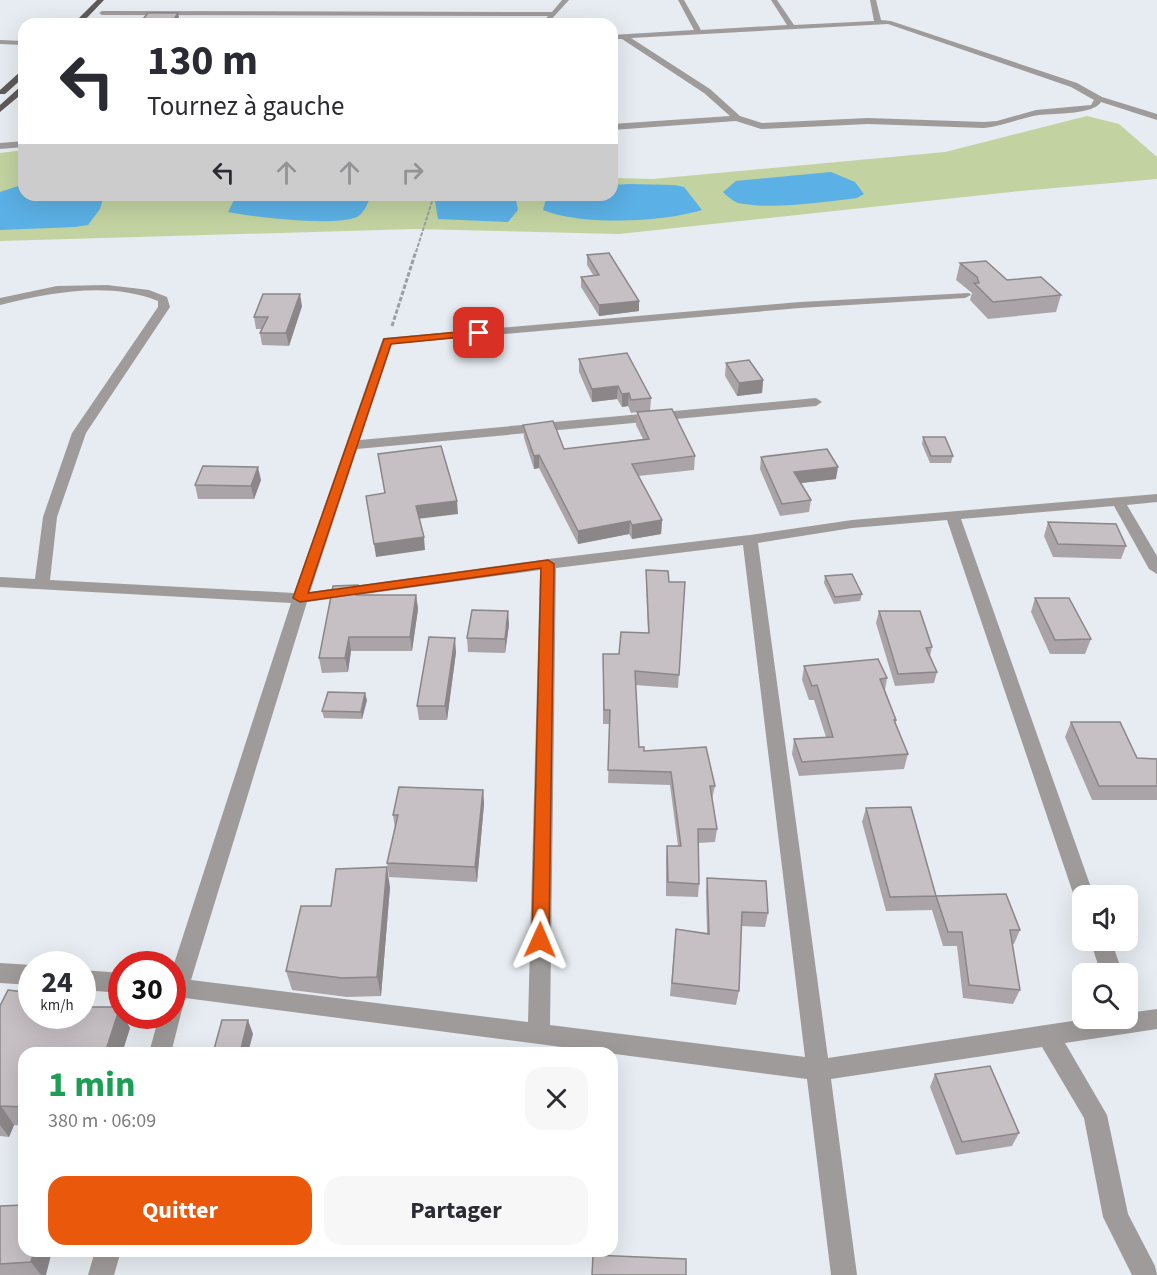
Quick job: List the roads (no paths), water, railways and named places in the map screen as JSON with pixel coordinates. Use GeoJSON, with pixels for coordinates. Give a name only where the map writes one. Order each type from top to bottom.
{"type":"FeatureCollection","features":[{"type":"Feature","properties":{"kind":"main road"},"geometry":{"type":"LineString","coordinates":[[83,18],[101,0]]}},
{"type":"Feature","properties":{"kind":"main road"},"geometry":{"type":"LineString","coordinates":[[99,16],[108,7]]}},
{"type":"Feature","properties":{"kind":"main road"},"geometry":{"type":"LineString","coordinates":[[0,94],[18,78]]}},
{"type":"Feature","properties":{"kind":"main road"},"geometry":{"type":"LineString","coordinates":[[0,110],[18,94]]}},
{"type":"Feature","properties":{"kind":"street"},"geometry":{"type":"LineString","coordinates":[[549,18],[566,0]]}},
{"type":"Feature","properties":{"kind":"street"},"geometry":{"type":"LineString","coordinates":[[681,0],[698,32]]}},
{"type":"Feature","properties":{"kind":"street"},"geometry":{"type":"LineString","coordinates":[[774,0],[791,26]]}},
{"type":"Feature","properties":{"kind":"street"},"geometry":{"type":"LineString","coordinates":[[873,0],[878,21]]}},
{"type":"Feature","properties":{"kind":"street"},"geometry":{"type":"LineString","coordinates":[[99,16],[243,9],[552,14]]}},
{"type":"Feature","properties":{"kind":"street"},"geometry":{"type":"LineString","coordinates":[[618,36],[878,21],[909,28],[1063,82],[1099,99],[1157,117]]}},
{"type":"Feature","properties":{"kind":"street"},"geometry":{"type":"LineString","coordinates":[[623,36],[707,91],[737,118]]}},
{"type":"Feature","properties":{"kind":"street"},"geometry":{"type":"LineString","coordinates":[[0,42],[18,43]]}},
{"type":"Feature","properties":{"kind":"street"},"geometry":{"type":"LineString","coordinates":[[618,128],[737,118],[770,128],[868,121],[984,125],[998,124],[1036,113],[1094,107],[1099,99]]}},
{"type":"Feature","properties":{"kind":"street"},"geometry":{"type":"LineString","coordinates":[[0,146],[18,144]]}},
{"type":"Feature","properties":{"kind":"street"},"geometry":{"type":"LineString","coordinates":[[0,302],[26,293],[66,288],[152,292],[163,299],[164,308],[79,433],[50,517],[42,584]]}},
{"type":"Feature","properties":{"kind":"street"},"geometry":{"type":"LineString","coordinates":[[186,956],[300,598],[387,341],[788,306],[965,295]]}},
{"type":"Feature","properties":{"kind":"street"},"geometry":{"type":"LineString","coordinates":[[351,445],[816,402]]}},
{"type":"Feature","properties":{"kind":"street"},"geometry":{"type":"LineString","coordinates":[[0,582],[300,598],[548,564],[750,540],[852,524],[1157,498]]}},
{"type":"Feature","properties":{"kind":"street"},"geometry":{"type":"LineString","coordinates":[[1118,501],[1157,569]]}},
{"type":"Feature","properties":{"kind":"street"},"geometry":{"type":"LineString","coordinates":[[952,514],[1080,885]]}},
{"type":"Feature","properties":{"kind":"street"},"geometry":{"type":"LineString","coordinates":[[750,540],[844,1275]]}},
{"type":"Feature","properties":{"kind":"street"},"geometry":{"type":"LineString","coordinates":[[539,1034],[548,564]]}},
{"type":"Feature","properties":{"kind":"street"},"geometry":{"type":"LineString","coordinates":[[0,973],[18,974]]}},
{"type":"Feature","properties":{"kind":"street"},"geometry":{"type":"LineString","coordinates":[[186,995],[539,1034],[818,1070],[1085,1029]]}},
{"type":"Feature","properties":{"kind":"street"},"geometry":{"type":"LineString","coordinates":[[1138,1020],[1157,1019]]}},
{"type":"Feature","properties":{"kind":"street"},"geometry":{"type":"LineString","coordinates":[[162,1047],[166,1029]]}},
{"type":"Feature","properties":{"kind":"street"},"geometry":{"type":"LineString","coordinates":[[1048,1036],[1095,1115],[1116,1217],[1146,1275]]}},
{"type":"Feature","properties":{"kind":"street"},"geometry":{"type":"LineString","coordinates":[[101,1275],[106,1257]]}},
{"type":"Feature","properties":{"kind":"water"},"geometry":{"type":"Polygon","coordinates":[[[831,172],[855,182],[864,194],[857,198],[766,206],[738,203],[723,192],[736,181],[831,172]]]}},
{"type":"Feature","properties":{"kind":"water"},"geometry":{"type":"Polygon","coordinates":[[[618,185],[684,187],[702,210],[666,217],[600,220],[559,215],[543,210],[545,201],[618,201],[618,185]]]}},
{"type":"Feature","properties":{"kind":"water"},"geometry":{"type":"Polygon","coordinates":[[[18,186],[18,201],[102,201],[100,209],[88,225],[0,230],[0,192],[18,186]]]}},
{"type":"Feature","properties":{"kind":"water"},"geometry":{"type":"Polygon","coordinates":[[[234,201],[368,201],[357,217],[346,220],[312,221],[228,212],[234,201]]]}},
{"type":"Feature","properties":{"kind":"water"},"geometry":{"type":"Polygon","coordinates":[[[435,201],[516,201],[518,210],[508,222],[438,219],[435,201]]]}}]}
